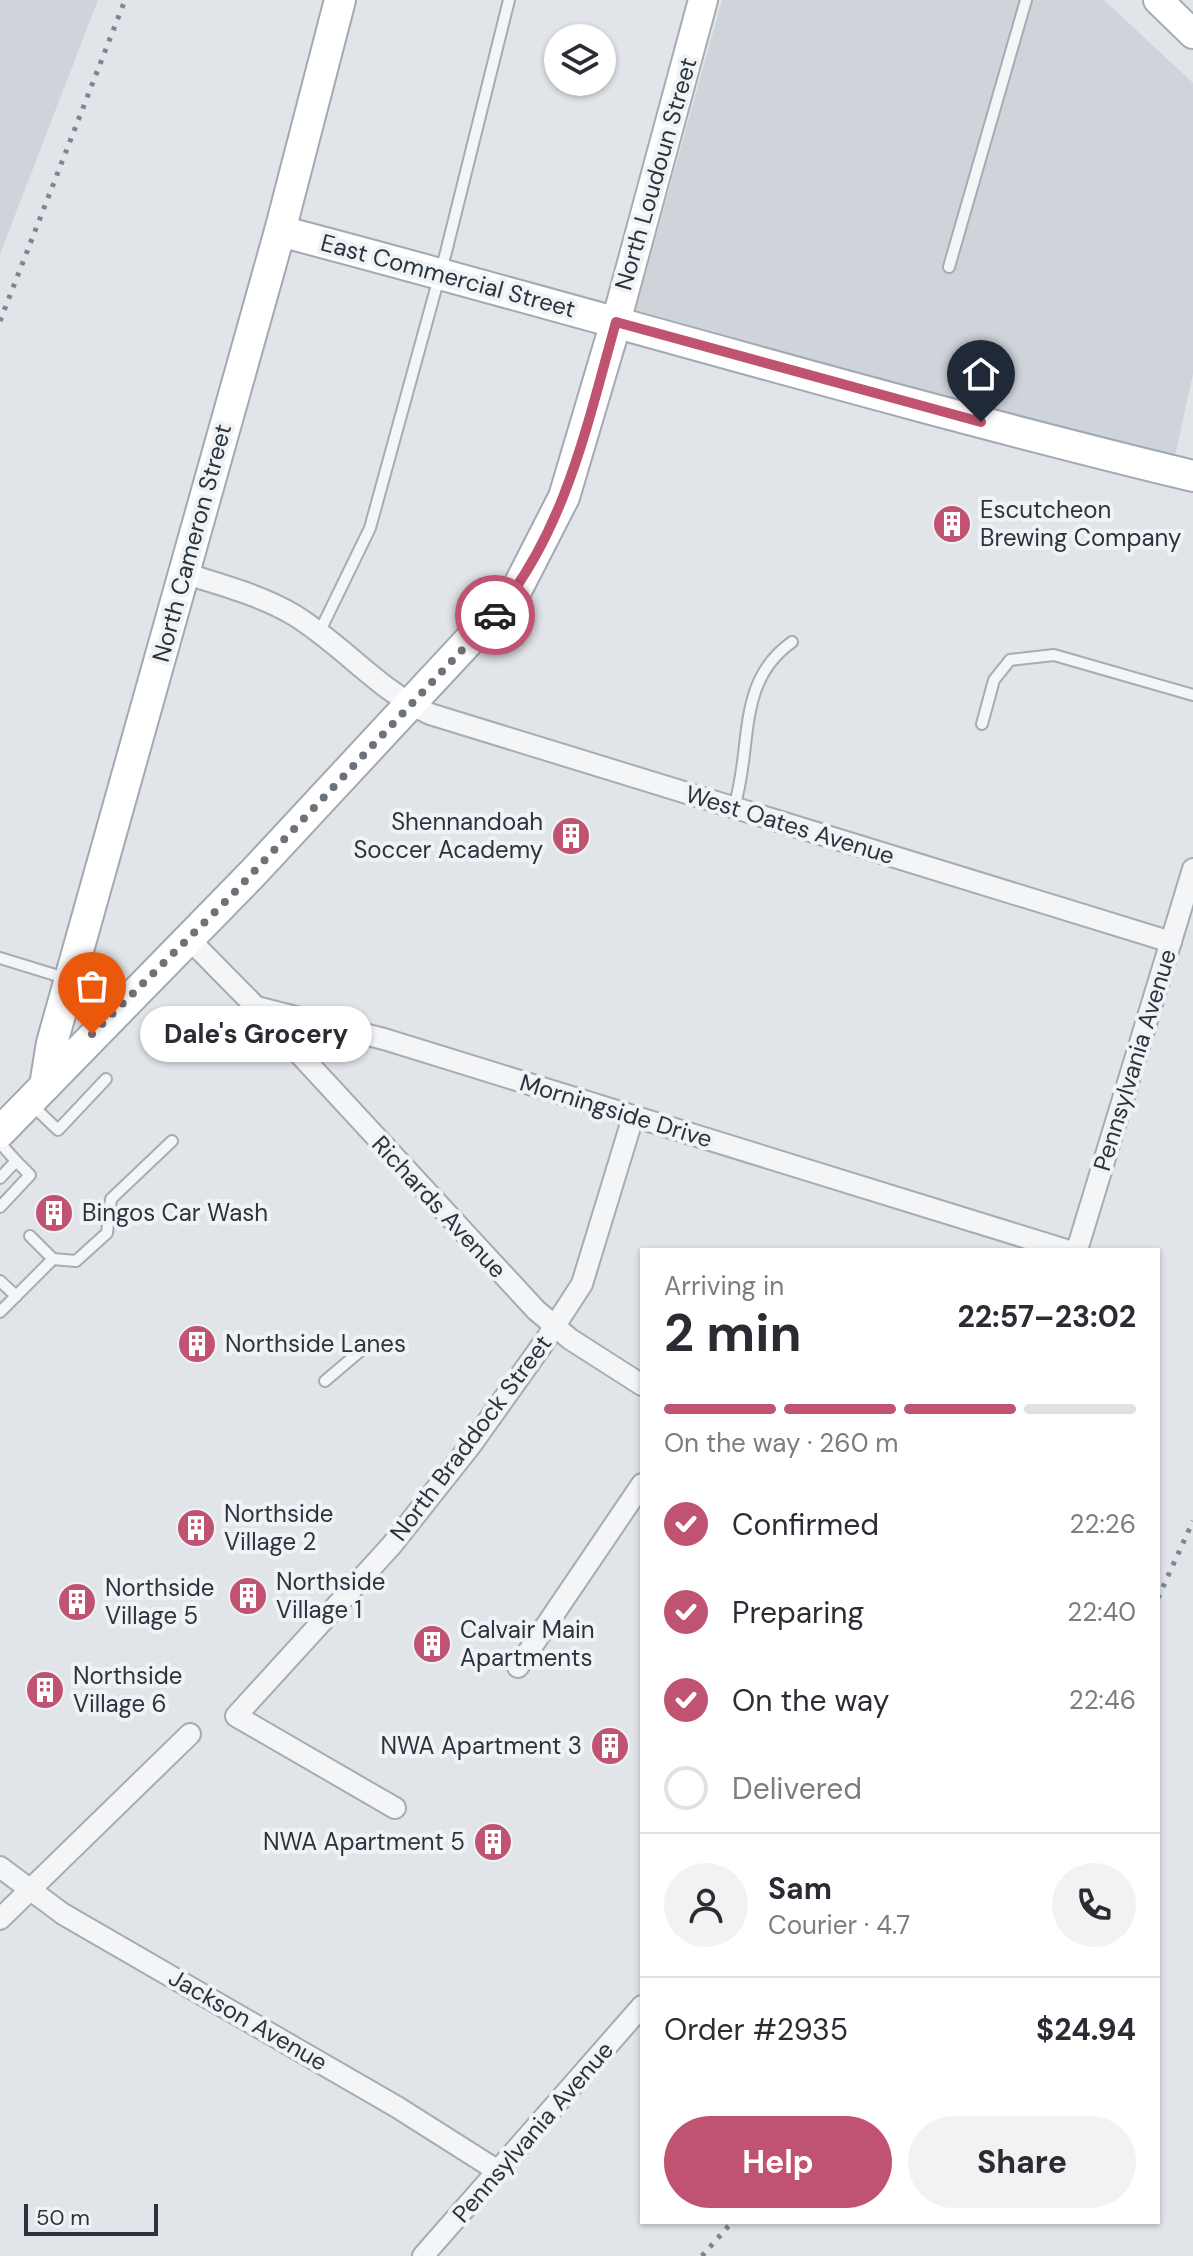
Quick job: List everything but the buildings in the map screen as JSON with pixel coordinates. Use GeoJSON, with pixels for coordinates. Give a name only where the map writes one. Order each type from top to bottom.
{"type":"FeatureCollection","features":[{"type":"Feature","properties":{"kind":"main road","name":"North Cameron Street"},"geometry":{"type":"LineString","coordinates":[[65,1044],[71,979],[280,231],[340,0]]}},
{"type":"Feature","properties":{"kind":"main road","name":"East Commercial Street"},"geometry":{"type":"LineString","coordinates":[[280,231],[440,272],[970,420],[1193,476]]}},
{"type":"Feature","properties":{"kind":"main road","name":"North Loudoun Street"},"geometry":{"type":"LineString","coordinates":[[0,1132],[37,1094],[65,1044],[189,939],[517,589],[534,561],[564,497],[616,322]]}},
{"type":"Feature","properties":{"kind":"street","name":"North Loudoun Street"},"geometry":{"type":"LineString","coordinates":[[616,322],[703,0]]}},
{"type":"Feature","properties":{"kind":"street"},"geometry":{"type":"LineString","coordinates":[[1158,0],[1193,34]]}},
{"type":"Feature","properties":{"kind":"street","name":"West Oates Avenue"},"geometry":{"type":"LineString","coordinates":[[184,573],[266,601],[319,633],[392,694],[410,705],[1171,942]]}},
{"type":"Feature","properties":{"kind":"street","name":"Pennsylvania Avenue"},"geometry":{"type":"LineString","coordinates":[[1078,1248],[1193,869]]}},
{"type":"Feature","properties":{"kind":"street"},"geometry":{"type":"LineString","coordinates":[[189,939],[256,1007]]}},
{"type":"Feature","properties":{"kind":"street","name":"Morningside Drive"},"geometry":{"type":"LineString","coordinates":[[256,1007],[384,1039],[1059,1248]]}},
{"type":"Feature","properties":{"kind":"street","name":"Richards Avenue"},"geometry":{"type":"LineString","coordinates":[[256,1007],[434,1203],[553,1327],[640,1384]]}},
{"type":"Feature","properties":{"kind":"street","name":"North Braddock Street"},"geometry":{"type":"LineString","coordinates":[[395,1808],[236,1716],[391,1546],[471,1445],[582,1284],[633,1117]]}},
{"type":"Feature","properties":{"kind":"street"},"geometry":{"type":"LineString","coordinates":[[518,1667],[640,1487]]}},
{"type":"Feature","properties":{"kind":"street"},"geometry":{"type":"LineString","coordinates":[[0,1919],[190,1734]]}},
{"type":"Feature","properties":{"kind":"street","name":"Jackson Avenue"},"geometry":{"type":"LineString","coordinates":[[0,1867],[28,1891],[410,2114],[498,2171]]}},
{"type":"Feature","properties":{"kind":"street","name":"Pennsylvania Avenue"},"geometry":{"type":"LineString","coordinates":[[423,2256],[640,2008]]}},
{"type":"Feature","properties":{"kind":"lane"},"geometry":{"type":"LineString","coordinates":[[319,633],[370,528],[440,272],[509,0]]}},
{"type":"Feature","properties":{"kind":"lane"},"geometry":{"type":"LineString","coordinates":[[949,267],[1026,0]]}},
{"type":"Feature","properties":{"kind":"lane"},"geometry":{"type":"LineString","coordinates":[[734,807],[743,779],[746,735],[756,680],[772,656],[792,642]]}},
{"type":"Feature","properties":{"kind":"lane"},"geometry":{"type":"LineString","coordinates":[[982,724],[994,680],[1010,660],[1054,655],[1193,695]]}},
{"type":"Feature","properties":{"kind":"lane"},"geometry":{"type":"LineString","coordinates":[[0,958],[71,979]]}},
{"type":"Feature","properties":{"kind":"lane"},"geometry":{"type":"LineString","coordinates":[[37,1094],[58,1130],[106,1079]]}},
{"type":"Feature","properties":{"kind":"lane"},"geometry":{"type":"LineString","coordinates":[[30,1236],[53,1259],[76,1261],[107,1233],[111,1199],[172,1141]]}},
{"type":"Feature","properties":{"kind":"lane"},"geometry":{"type":"LineString","coordinates":[[0,1143],[30,1175],[0,1207],[10,1216]]}},
{"type":"Feature","properties":{"kind":"lane"},"geometry":{"type":"LineString","coordinates":[[0,1178],[16,1161]]}},
{"type":"Feature","properties":{"kind":"lane"},"geometry":{"type":"LineString","coordinates":[[0,1312],[53,1259]]}},
{"type":"Feature","properties":{"kind":"lane"},"geometry":{"type":"LineString","coordinates":[[0,1281],[16,1296]]}},
{"type":"Feature","properties":{"kind":"lane"},"geometry":{"type":"LineString","coordinates":[[325,1381],[365,1347]]}},
{"type":"Feature","properties":{"kind":"shaded area"},"geometry":{"type":"Polygon","coordinates":[[[0,0],[98,0],[0,254],[0,0]]]}},
{"type":"Feature","properties":{"kind":"shaded area"},"geometry":{"type":"Polygon","coordinates":[[[722,0],[1104,0],[1193,83],[1193,374],[1173,465],[633,319],[722,0]]]}},
{"type":"Feature","properties":{"kind":"railway"},"geometry":{"type":"LineString","coordinates":[[0,321],[125,0]]}},
{"type":"Feature","properties":{"kind":"railway"},"geometry":{"type":"LineString","coordinates":[[1160,1594],[1193,1521]]}},
{"type":"Feature","properties":{"kind":"railway"},"geometry":{"type":"LineString","coordinates":[[702,2256],[730,2224]]}},
{"type":"Feature","properties":{"kind":"way so far"},"geometry":{"type":"LineString","coordinates":[[92,1034],[232,895],[495,615]]}},
{"type":"Feature","properties":{"kind":"place","name":"Escutcheon Brewing Company"},"geometry":{"type":"Point","coordinates":[952,524]}},
{"type":"Feature","properties":{"kind":"place","name":"Shennandoah Soccer Academy"},"geometry":{"type":"Point","coordinates":[571,836]}},
{"type":"Feature","properties":{"kind":"place","name":"Dale's Grocery"},"geometry":{"type":"Point","coordinates":[92,1034]}},
{"type":"Feature","properties":{"kind":"place","name":"Bingos Car Wash"},"geometry":{"type":"Point","coordinates":[54,1213]}},
{"type":"Feature","properties":{"kind":"place","name":"Northside Lanes"},"geometry":{"type":"Point","coordinates":[197,1344]}},
{"type":"Feature","properties":{"kind":"place","name":"Northside Village 2"},"geometry":{"type":"Point","coordinates":[196,1528]}},
{"type":"Feature","properties":{"kind":"place","name":"Northside Village 1"},"geometry":{"type":"Point","coordinates":[248,1596]}},
{"type":"Feature","properties":{"kind":"place","name":"Northside Village 5"},"geometry":{"type":"Point","coordinates":[77,1602]}},
{"type":"Feature","properties":{"kind":"place","name":"Calvair Main Apartments"},"geometry":{"type":"Point","coordinates":[432,1644]}},
{"type":"Feature","properties":{"kind":"place","name":"Northside Village 6"},"geometry":{"type":"Point","coordinates":[45,1690]}},
{"type":"Feature","properties":{"kind":"place","name":"NWA Apartment 3"},"geometry":{"type":"Point","coordinates":[610,1746]}},
{"type":"Feature","properties":{"kind":"place","name":"NWA Apartment 5"},"geometry":{"type":"Point","coordinates":[493,1842]}},
{"type":"Feature","properties":{"kind":"route"},"geometry":{"type":"LineString","coordinates":[[495,615],[517,589],[534,561],[564,497],[616,322],[981,422]]}}]}
